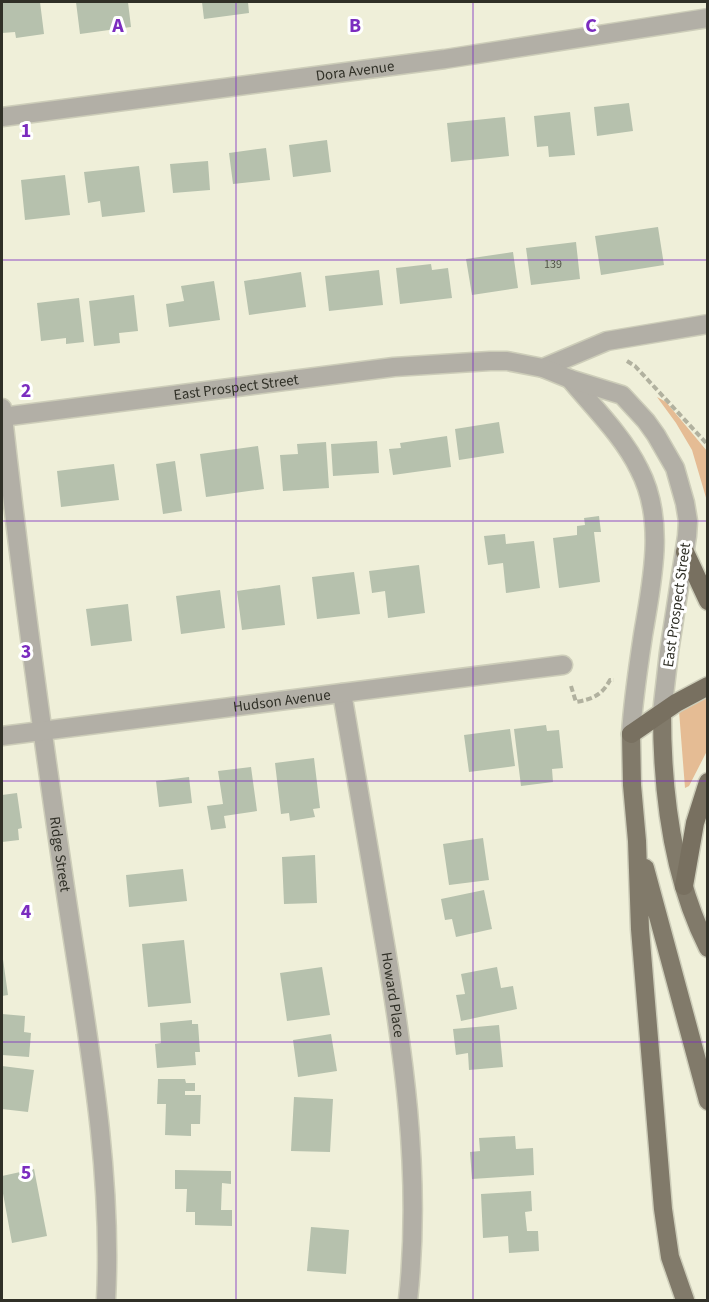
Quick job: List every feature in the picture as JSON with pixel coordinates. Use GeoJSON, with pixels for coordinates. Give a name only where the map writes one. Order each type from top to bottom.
{"type":"FeatureCollection","features":[{"type":"Feature","properties":{"kind":"highway"},"geometry":{"type":"LineString","coordinates":[[685,552],[708,601]]}},
{"type":"Feature","properties":{"kind":"highway"},"geometry":{"type":"LineString","coordinates":[[631,734],[676,703],[708,686]]}},
{"type":"Feature","properties":{"kind":"highway"},"geometry":{"type":"LineString","coordinates":[[684,886],[695,823],[708,782]]}},
{"type":"Feature","properties":{"kind":"main road","name":"East Prospect Street"},"geometry":{"type":"LineString","coordinates":[[662,713],[663,760],[684,886],[708,948]]}},
{"type":"Feature","properties":{"kind":"main road","name":"East Prospect Street"},"geometry":{"type":"LineString","coordinates":[[631,734],[632,785],[637,840]]}},
{"type":"Feature","properties":{"kind":"main road"},"geometry":{"type":"LineString","coordinates":[[637,840],[708,1101]]}},
{"type":"Feature","properties":{"kind":"main road"},"geometry":{"type":"LineString","coordinates":[[637,840],[640,929],[663,1209],[670,1257],[685,1300]]}},
{"type":"Feature","properties":{"kind":"street","name":"Dora Avenue"},"geometry":{"type":"LineString","coordinates":[[2,117],[445,59],[708,18]]}},
{"type":"Feature","properties":{"kind":"street"},"geometry":{"type":"LineString","coordinates":[[543,368],[597,344],[619,338],[708,324]]}},
{"type":"Feature","properties":{"kind":"street","name":"East Prospect Street"},"geometry":{"type":"LineString","coordinates":[[2,414],[394,367],[490,361],[507,361],[543,368],[622,395],[656,435],[675,468],[688,521],[662,713]]}},
{"type":"Feature","properties":{"kind":"street","name":"East Prospect Street"},"geometry":{"type":"LineString","coordinates":[[570,379],[631,455],[640,470],[651,505],[655,541],[654,564],[636,683],[631,734]]}},
{"type":"Feature","properties":{"kind":"street","name":"Ridge Street"},"geometry":{"type":"LineString","coordinates":[[2,414],[42,731],[91,1060],[103,1171],[108,1262],[106,1300]]}},
{"type":"Feature","properties":{"kind":"street","name":"Hudson Avenue"},"geometry":{"type":"LineString","coordinates":[[2,736],[563,665]]}},
{"type":"Feature","properties":{"kind":"street","name":"Howard Place"},"geometry":{"type":"LineString","coordinates":[[342,693],[402,1044],[410,1120],[412,1207],[408,1300]]}},
{"type":"Feature","properties":{"kind":"path"},"geometry":{"type":"LineString","coordinates":[[597,344],[635,366],[708,445]]}},
{"type":"Feature","properties":{"kind":"path"},"geometry":{"type":"LineString","coordinates":[[563,665],[576,702],[590,700],[603,692],[610,680],[636,683]]}},
{"type":"Feature","properties":{"kind":"shaded area"},"geometry":{"type":"Polygon","coordinates":[[[657,397],[666,402],[707,451],[707,501],[692,450],[657,397]]]}},
{"type":"Feature","properties":{"kind":"shaded area"},"geometry":{"type":"Polygon","coordinates":[[[707,698],[707,751],[689,786],[685,788],[679,711],[707,698]]]}},
{"type":"Feature","properties":{"kind":"building"},"geometry":{"type":"Polygon","coordinates":[[[2,2],[40,2],[44,34],[16,38],[15,32],[2,33],[2,2]]]}},
{"type":"Feature","properties":{"kind":"building"},"geometry":{"type":"Polygon","coordinates":[[[76,2],[128,2],[131,27],[80,34],[76,2]]]}},
{"type":"Feature","properties":{"kind":"building"},"geometry":{"type":"Polygon","coordinates":[[[202,2],[248,2],[249,13],[204,19],[202,2]]]}},
{"type":"Feature","properties":{"kind":"building"},"geometry":{"type":"Polygon","coordinates":[[[629,103],[633,131],[597,136],[594,107],[629,103]]]}},
{"type":"Feature","properties":{"kind":"building"},"geometry":{"type":"Polygon","coordinates":[[[570,112],[575,155],[549,157],[548,146],[537,147],[534,116],[570,112]]]}},
{"type":"Feature","properties":{"kind":"building"},"geometry":{"type":"Polygon","coordinates":[[[505,117],[509,156],[451,162],[447,123],[505,117]]]}},
{"type":"Feature","properties":{"kind":"building"},"geometry":{"type":"Polygon","coordinates":[[[327,140],[331,172],[293,177],[289,145],[327,140]]]}},
{"type":"Feature","properties":{"kind":"building"},"geometry":{"type":"Polygon","coordinates":[[[266,148],[270,180],[233,184],[229,153],[266,148]]]}},
{"type":"Feature","properties":{"kind":"building"},"geometry":{"type":"Polygon","coordinates":[[[208,161],[210,190],[173,193],[170,164],[208,161]]]}},
{"type":"Feature","properties":{"kind":"building"},"geometry":{"type":"Polygon","coordinates":[[[139,166],[145,212],[102,217],[100,201],[88,203],[84,172],[139,166]]]}},
{"type":"Feature","properties":{"kind":"building"},"geometry":{"type":"Polygon","coordinates":[[[65,175],[70,215],[25,220],[21,180],[65,175]]]}},
{"type":"Feature","properties":{"kind":"building"},"geometry":{"type":"Polygon","coordinates":[[[658,227],[664,265],[601,275],[595,236],[658,227]]]}},
{"type":"Feature","properties":{"kind":"building"},"geometry":{"type":"Polygon","coordinates":[[[576,242],[580,279],[531,285],[526,248],[576,242]]]}},
{"type":"Feature","properties":{"kind":"building"},"geometry":{"type":"Polygon","coordinates":[[[513,252],[518,288],[472,295],[466,259],[513,252]]]}},
{"type":"Feature","properties":{"kind":"building"},"geometry":{"type":"Polygon","coordinates":[[[431,264],[432,270],[448,268],[452,298],[400,304],[396,268],[431,264]]]}},
{"type":"Feature","properties":{"kind":"building"},"geometry":{"type":"Polygon","coordinates":[[[379,270],[383,305],[329,311],[325,276],[379,270]]]}},
{"type":"Feature","properties":{"kind":"building"},"geometry":{"type":"Polygon","coordinates":[[[301,272],[306,307],[249,315],[244,281],[301,272]]]}},
{"type":"Feature","properties":{"kind":"building"},"geometry":{"type":"Polygon","coordinates":[[[214,281],[220,320],[169,327],[166,304],[184,301],[181,286],[214,281]]]}},
{"type":"Feature","properties":{"kind":"building"},"geometry":{"type":"Polygon","coordinates":[[[134,295],[138,331],[119,333],[120,343],[94,346],[89,301],[134,295]]]}},
{"type":"Feature","properties":{"kind":"building"},"geometry":{"type":"Polygon","coordinates":[[[79,298],[84,342],[66,344],[66,338],[41,341],[37,303],[79,298]]]}},
{"type":"Feature","properties":{"kind":"building"},"geometry":{"type":"Polygon","coordinates":[[[499,422],[504,453],[459,460],[455,429],[499,422]]]}},
{"type":"Feature","properties":{"kind":"building"},"geometry":{"type":"Polygon","coordinates":[[[447,436],[451,467],[393,475],[389,449],[401,448],[400,443],[447,436]]]}},
{"type":"Feature","properties":{"kind":"building"},"geometry":{"type":"Polygon","coordinates":[[[377,441],[379,473],[333,476],[331,444],[377,441]]]}},
{"type":"Feature","properties":{"kind":"building"},"geometry":{"type":"Polygon","coordinates":[[[326,442],[329,488],[283,491],[280,455],[298,454],[297,444],[326,442]]]}},
{"type":"Feature","properties":{"kind":"building"},"geometry":{"type":"Polygon","coordinates":[[[258,446],[264,489],[206,497],[200,454],[258,446]]]}},
{"type":"Feature","properties":{"kind":"building"},"geometry":{"type":"Polygon","coordinates":[[[175,461],[182,511],[163,514],[156,464],[175,461]]]}},
{"type":"Feature","properties":{"kind":"building"},"geometry":{"type":"Polygon","coordinates":[[[114,464],[119,500],[61,507],[57,471],[114,464]]]}},
{"type":"Feature","properties":{"kind":"building"},"geometry":{"type":"Polygon","coordinates":[[[599,516],[601,532],[594,532],[600,582],[559,588],[553,538],[577,535],[577,526],[585,525],[584,518],[599,516]]]}},
{"type":"Feature","properties":{"kind":"building"},"geometry":{"type":"Polygon","coordinates":[[[505,534],[506,544],[534,541],[540,588],[506,593],[503,563],[488,565],[484,536],[505,534]]]}},
{"type":"Feature","properties":{"kind":"building"},"geometry":{"type":"Polygon","coordinates":[[[419,565],[425,613],[388,618],[385,591],[372,593],[369,571],[419,565]]]}},
{"type":"Feature","properties":{"kind":"building"},"geometry":{"type":"Polygon","coordinates":[[[354,572],[360,614],[317,619],[312,577],[354,572]]]}},
{"type":"Feature","properties":{"kind":"building"},"geometry":{"type":"Polygon","coordinates":[[[280,585],[285,625],[242,630],[237,591],[280,585]]]}},
{"type":"Feature","properties":{"kind":"building"},"geometry":{"type":"Polygon","coordinates":[[[220,590],[225,628],[181,634],[176,596],[220,590]]]}},
{"type":"Feature","properties":{"kind":"building"},"geometry":{"type":"Polygon","coordinates":[[[128,604],[132,641],[91,646],[86,609],[128,604]]]}},
{"type":"Feature","properties":{"kind":"building"},"geometry":{"type":"Polygon","coordinates":[[[546,725],[547,731],[559,730],[563,768],[552,769],[553,782],[521,786],[514,729],[546,725]]]}},
{"type":"Feature","properties":{"kind":"building"},"geometry":{"type":"Polygon","coordinates":[[[510,729],[515,766],[469,772],[464,735],[510,729]]]}},
{"type":"Feature","properties":{"kind":"building"},"geometry":{"type":"Polygon","coordinates":[[[314,758],[320,808],[313,809],[315,817],[290,821],[289,813],[281,814],[275,763],[314,758]]]}},
{"type":"Feature","properties":{"kind":"building"},"geometry":{"type":"Polygon","coordinates":[[[251,767],[257,811],[224,816],[226,828],[211,830],[207,806],[223,804],[218,771],[251,767]]]}},
{"type":"Feature","properties":{"kind":"building"},"geometry":{"type":"Polygon","coordinates":[[[189,777],[192,803],[159,807],[156,781],[189,777]]]}},
{"type":"Feature","properties":{"kind":"building"},"geometry":{"type":"Polygon","coordinates":[[[17,793],[22,828],[18,829],[19,840],[2,842],[2,795],[17,793]]]}},
{"type":"Feature","properties":{"kind":"building"},"geometry":{"type":"Polygon","coordinates":[[[483,838],[489,880],[449,885],[443,844],[483,838]]]}},
{"type":"Feature","properties":{"kind":"building"},"geometry":{"type":"Polygon","coordinates":[[[315,855],[317,903],[284,904],[282,857],[315,855]]]}},
{"type":"Feature","properties":{"kind":"building"},"geometry":{"type":"Polygon","coordinates":[[[183,869],[187,901],[129,907],[126,875],[183,869]]]}},
{"type":"Feature","properties":{"kind":"building"},"geometry":{"type":"Polygon","coordinates":[[[484,890],[492,929],[456,937],[452,919],[445,920],[441,899],[484,890]]]}},
{"type":"Feature","properties":{"kind":"building"},"geometry":{"type":"Polygon","coordinates":[[[184,940],[191,1003],[148,1007],[142,944],[184,940]]]}},
{"type":"Feature","properties":{"kind":"building"},"geometry":{"type":"Polygon","coordinates":[[[2,952],[8,995],[2,996],[2,952]]]}},
{"type":"Feature","properties":{"kind":"building"},"geometry":{"type":"Polygon","coordinates":[[[322,967],[330,1015],[287,1021],[280,973],[322,967]]]}},
{"type":"Feature","properties":{"kind":"building"},"geometry":{"type":"Polygon","coordinates":[[[497,967],[501,988],[513,986],[517,1009],[461,1021],[456,995],[465,994],[461,974],[497,967]]]}},
{"type":"Feature","properties":{"kind":"building"},"geometry":{"type":"Polygon","coordinates":[[[2,1014],[25,1016],[24,1032],[31,1033],[29,1057],[2,1055],[2,1014]]]}},
{"type":"Feature","properties":{"kind":"building"},"geometry":{"type":"Polygon","coordinates":[[[192,1020],[192,1024],[198,1024],[200,1052],[195,1052],[196,1065],[157,1068],[155,1044],[161,1043],[160,1023],[192,1020]]]}},
{"type":"Feature","properties":{"kind":"building"},"geometry":{"type":"Polygon","coordinates":[[[499,1025],[503,1067],[469,1070],[468,1053],[456,1055],[453,1029],[499,1025]]]}},
{"type":"Feature","properties":{"kind":"building"},"geometry":{"type":"Polygon","coordinates":[[[331,1034],[337,1071],[298,1077],[293,1040],[331,1034]]]}},
{"type":"Feature","properties":{"kind":"building"},"geometry":{"type":"Polygon","coordinates":[[[2,1066],[34,1070],[28,1112],[2,1109],[2,1066]]]}},
{"type":"Feature","properties":{"kind":"building"},"geometry":{"type":"Polygon","coordinates":[[[158,1079],[185,1079],[186,1083],[195,1083],[195,1091],[185,1091],[185,1095],[201,1095],[200,1124],[191,1124],[191,1136],[165,1135],[166,1104],[157,1104],[158,1079]]]}},
{"type":"Feature","properties":{"kind":"building"},"geometry":{"type":"Polygon","coordinates":[[[294,1097],[333,1099],[330,1152],[291,1151],[294,1097]]]}},
{"type":"Feature","properties":{"kind":"building"},"geometry":{"type":"Polygon","coordinates":[[[515,1136],[516,1149],[533,1148],[534,1175],[472,1179],[470,1152],[480,1151],[479,1138],[515,1136]]]}},
{"type":"Feature","properties":{"kind":"building"},"geometry":{"type":"Polygon","coordinates":[[[34,1169],[47,1236],[12,1243],[2,1176],[34,1169]]]}},
{"type":"Feature","properties":{"kind":"building"},"geometry":{"type":"Polygon","coordinates":[[[175,1170],[231,1171],[231,1184],[222,1183],[221,1210],[232,1210],[232,1226],[195,1225],[195,1212],[186,1212],[187,1189],[175,1189],[175,1170]]]}},
{"type":"Feature","properties":{"kind":"building"},"geometry":{"type":"Polygon","coordinates":[[[531,1191],[532,1211],[525,1212],[527,1231],[538,1231],[539,1251],[509,1253],[508,1236],[483,1238],[481,1194],[531,1191]]]}},
{"type":"Feature","properties":{"kind":"building"},"geometry":{"type":"Polygon","coordinates":[[[311,1227],[349,1230],[346,1274],[307,1271],[311,1227]]]}}]}
